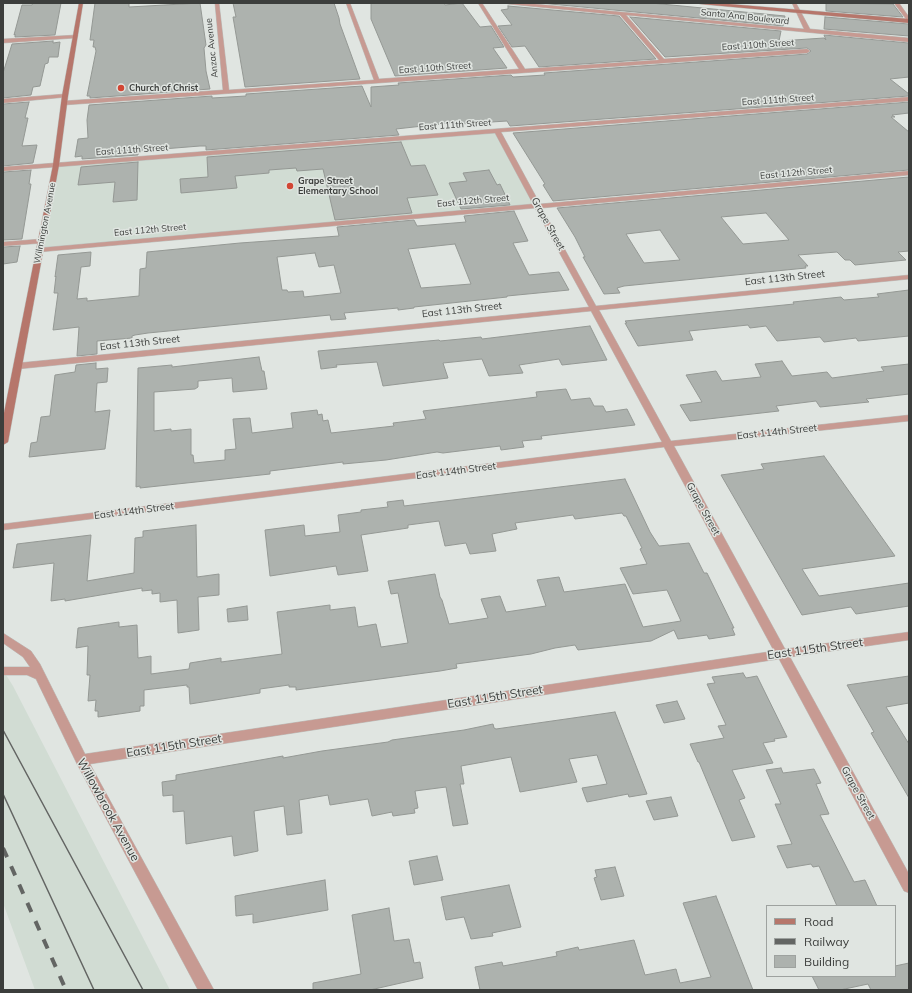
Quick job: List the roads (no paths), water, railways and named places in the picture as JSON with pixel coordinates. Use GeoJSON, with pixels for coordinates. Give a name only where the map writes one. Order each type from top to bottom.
{"type":"FeatureCollection","features":[{"type":"Feature","properties":{"kind":"main road","name":"Wilmington Avenue"},"geometry":{"type":"LineString","coordinates":[[3,442],[56,165],[64,100],[81,3]]}},
{"type":"Feature","properties":{"kind":"main road","name":"Santa Ana Boulevard"},"geometry":{"type":"LineString","coordinates":[[700,3],[909,21]]}},
{"type":"Feature","properties":{"kind":"street","name":"Anzac Avenue"},"geometry":{"type":"LineString","coordinates":[[217,3],[226,91]]}},
{"type":"Feature","properties":{"kind":"street"},"geometry":{"type":"LineString","coordinates":[[348,3],[377,81]]}},
{"type":"Feature","properties":{"kind":"street"},"geometry":{"type":"LineString","coordinates":[[480,3],[523,71]]}},
{"type":"Feature","properties":{"kind":"street","name":"Santa Ana Boulevard"},"geometry":{"type":"LineString","coordinates":[[508,3],[909,40]]}},
{"type":"Feature","properties":{"kind":"street"},"geometry":{"type":"LineString","coordinates":[[742,3],[746,7]]}},
{"type":"Feature","properties":{"kind":"street"},"geometry":{"type":"LineString","coordinates":[[794,3],[808,31]]}},
{"type":"Feature","properties":{"kind":"street"},"geometry":{"type":"LineString","coordinates":[[896,3],[909,21]]}},
{"type":"Feature","properties":{"kind":"street"},"geometry":{"type":"LineString","coordinates":[[623,14],[623,16],[663,61]]}},
{"type":"Feature","properties":{"kind":"street"},"geometry":{"type":"LineString","coordinates":[[3,41],[75,36]]}},
{"type":"Feature","properties":{"kind":"street","name":"East 110th Street"},"geometry":{"type":"LineString","coordinates":[[3,101],[64,100],[226,91],[807,51]]}},
{"type":"Feature","properties":{"kind":"street","name":"East 111th Street"},"geometry":{"type":"LineString","coordinates":[[3,169],[908,100]]}},
{"type":"Feature","properties":{"kind":"street","name":"Grape Street"},"geometry":{"type":"LineString","coordinates":[[497,131],[909,887]]}},
{"type":"Feature","properties":{"kind":"street","name":"East 112th Street"},"geometry":{"type":"LineString","coordinates":[[39,250],[909,173]]}},
{"type":"Feature","properties":{"kind":"street"},"geometry":{"type":"LineString","coordinates":[[3,244],[41,241]]}},
{"type":"Feature","properties":{"kind":"street","name":"East 113th Street"},"geometry":{"type":"LineString","coordinates":[[18,366],[909,277]]}},
{"type":"Feature","properties":{"kind":"street","name":"East 114th Street"},"geometry":{"type":"LineString","coordinates":[[3,527],[668,444],[909,418]]}},
{"type":"Feature","properties":{"kind":"street","name":"East 115th Street"},"geometry":{"type":"LineString","coordinates":[[80,760],[909,636]]}},
{"type":"Feature","properties":{"kind":"street","name":"Willowbrook Avenue"},"geometry":{"type":"LineString","coordinates":[[3,637],[27,654],[36,667],[80,760],[206,990]]}},
{"type":"Feature","properties":{"kind":"street"},"geometry":{"type":"LineString","coordinates":[[3,672],[13,670],[28,671],[40,676]]}},
{"type":"Feature","properties":{"kind":"tram line"},"geometry":{"type":"LineString","coordinates":[[3,730],[143,990]]}},
{"type":"Feature","properties":{"kind":"tram line"},"geometry":{"type":"LineString","coordinates":[[3,794],[94,990]]}},
{"type":"Feature","properties":{"kind":"railway"},"geometry":{"type":"LineString","coordinates":[[3,848],[66,990]]}},
{"type":"Feature","properties":{"kind":"place","name":"Church of Christ"},"geometry":{"type":"Point","coordinates":[121,88]}},
{"type":"Feature","properties":{"kind":"place","name":"Grape Street Elementary School"},"geometry":{"type":"Point","coordinates":[290,186]}}]}
